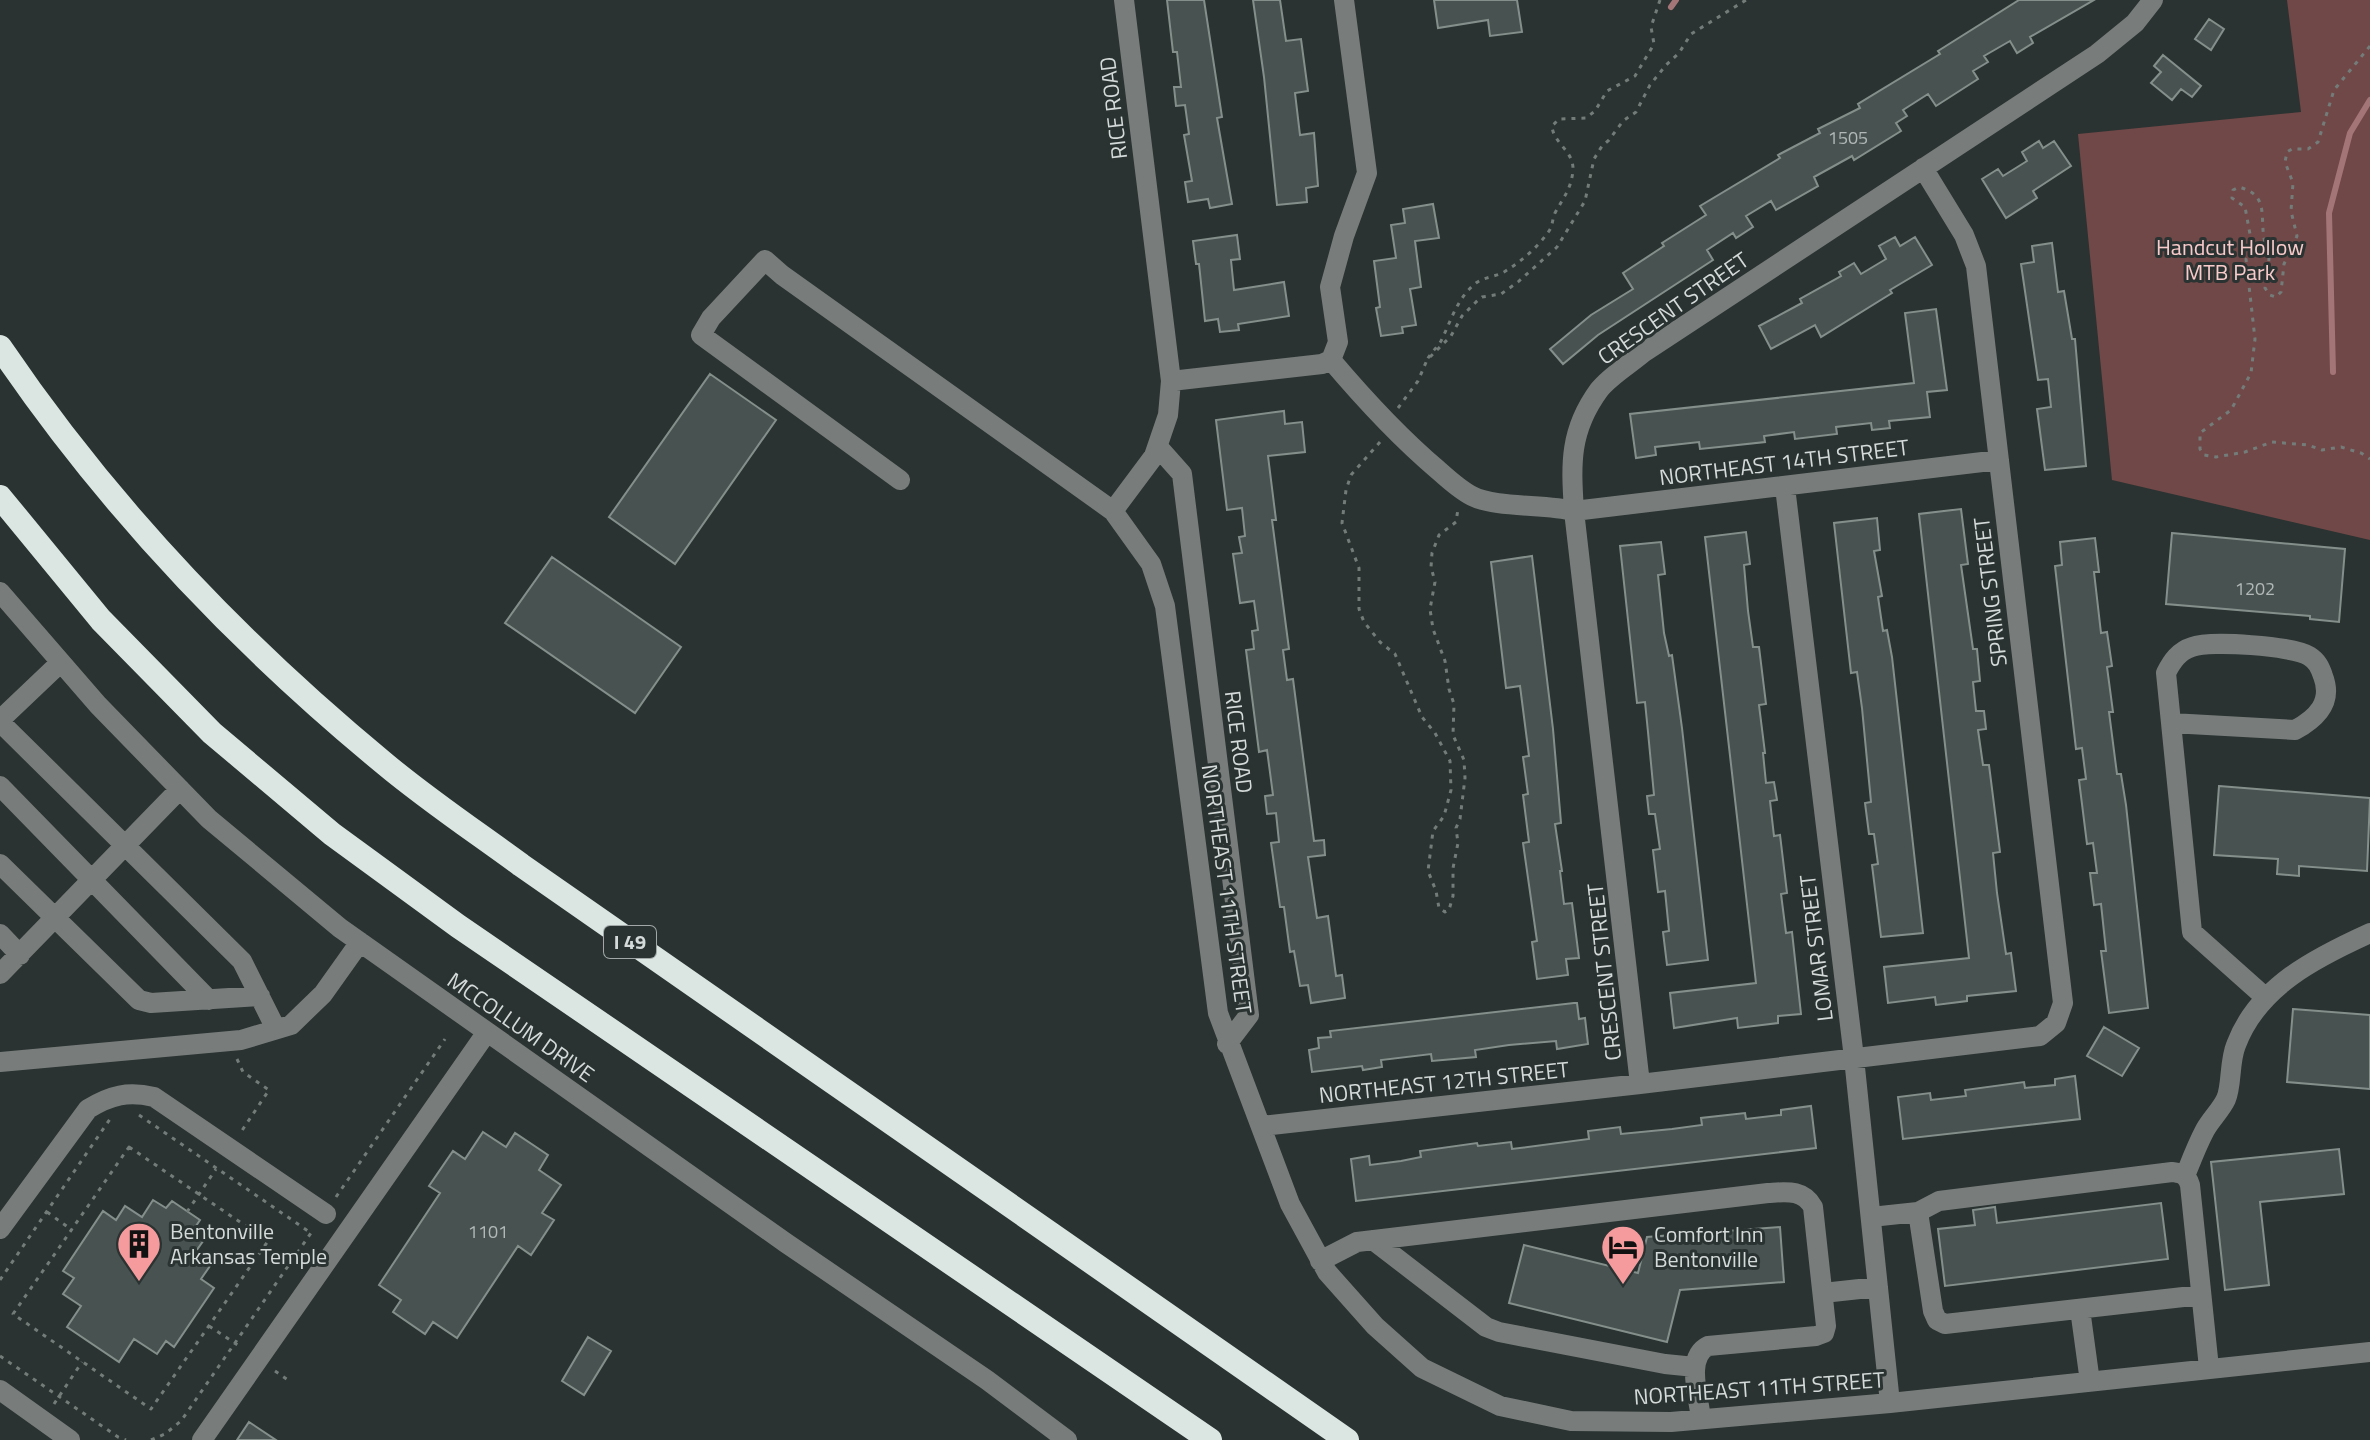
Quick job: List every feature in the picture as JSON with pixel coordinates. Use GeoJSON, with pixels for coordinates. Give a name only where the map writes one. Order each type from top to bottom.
{"type":"FeatureCollection","features":[{"type":"Feature","properties":{"kind":"highway","name":"I 49"},"geometry":{"type":"LineString","coordinates":[[0,347],[40,406],[145,536],[261,656],[386,766],[608,927],[1349,1440]]}},
{"type":"Feature","properties":{"kind":"highway"},"geometry":{"type":"LineString","coordinates":[[0,497],[101,620],[212,733],[332,834],[496,952],[1210,1440]]}},
{"type":"Feature","properties":{"kind":"highway"},"geometry":{"type":"LineString","coordinates":[[1129,1384],[1186,1440]]}},
{"type":"Feature","properties":{"kind":"street","name":"RICE ROAD"},"geometry":{"type":"LineString","coordinates":[[1113,511],[1158,447],[1168,415],[1171,381],[1124,0]]}},
{"type":"Feature","properties":{"kind":"street"},"geometry":{"type":"LineString","coordinates":[[1171,381],[1322,364],[1331,360],[1338,342],[1330,287],[1344,236],[1367,173],[1344,0]]}},
{"type":"Feature","properties":{"kind":"street","name":"CRESCENT STREET"},"geometry":{"type":"LineString","coordinates":[[1640,1084],[1574,511],[1571,457],[1579,427],[1600,389],[1643,353],[2097,54],[2135,23],[2153,0]]}},
{"type":"Feature","properties":{"kind":"street","name":"SPRING STREET"},"geometry":{"type":"LineString","coordinates":[[1923,168],[1964,235],[1976,266],[2063,1003],[2056,1023]]}},
{"type":"Feature","properties":{"kind":"street","name":"NORTHEAST 11TH STREET"},"geometry":{"type":"LineString","coordinates":[[900,480],[701,335],[711,318],[765,260],[1113,511],[1151,564],[1165,606],[1218,1013],[1227,1044],[1262,1126],[1290,1204],[1320,1261],[1375,1326],[1422,1368],[1500,1406],[1571,1421],[1701,1419],[1890,1403],[2370,1352]]}},
{"type":"Feature","properties":{"kind":"street","name":"NORTHEAST 14TH STREET"},"geometry":{"type":"LineString","coordinates":[[1331,360],[1420,455],[1458,486],[1473,497],[1514,504],[1554,506],[1574,511],[1999,460]]}},
{"type":"Feature","properties":{"kind":"street","name":"RICE ROAD"},"geometry":{"type":"LineString","coordinates":[[1158,447],[1182,474],[1249,1015],[1227,1044]]}},
{"type":"Feature","properties":{"kind":"street","name":"LOMAR STREET"},"geometry":{"type":"LineString","coordinates":[[1785,487],[1854,1058],[1890,1403]]}},
{"type":"Feature","properties":{"kind":"street","name":"MCCOLLUM DRIVE"},"geometry":{"type":"LineString","coordinates":[[0,592],[60,663],[209,819],[360,942],[773,1234],[987,1380],[1067,1440]]}},
{"type":"Feature","properties":{"kind":"street"},"geometry":{"type":"LineString","coordinates":[[2171,723],[2295,730],[2312,721],[2325,705],[2327,686],[2318,663],[2306,654],[2221,642],[2191,647],[2174,658],[2166,673],[2181,825],[2192,932],[2266,998]]}},
{"type":"Feature","properties":{"kind":"street"},"geometry":{"type":"LineString","coordinates":[[60,663],[2,714],[126,847],[242,961],[276,1029]]}},
{"type":"Feature","properties":{"kind":"street"},"geometry":{"type":"LineString","coordinates":[[0,786],[209,1000]]}},
{"type":"Feature","properties":{"kind":"street"},"geometry":{"type":"LineString","coordinates":[[0,974],[180,789]]}},
{"type":"Feature","properties":{"kind":"street"},"geometry":{"type":"LineString","coordinates":[[0,864],[139,1000],[151,1003],[260,996]]}},
{"type":"Feature","properties":{"kind":"street"},"geometry":{"type":"LineString","coordinates":[[2185,1176],[2206,1129],[2227,1097],[2230,1060],[2241,1032],[2266,998],[2289,976],[2330,951],[2370,933]]}},
{"type":"Feature","properties":{"kind":"street"},"geometry":{"type":"LineString","coordinates":[[0,934],[20,955]]}},
{"type":"Feature","properties":{"kind":"street"},"geometry":{"type":"LineString","coordinates":[[0,1062],[241,1040],[291,1025],[323,994],[360,942]]}},
{"type":"Feature","properties":{"kind":"street","name":"NORTHEAST 12TH STREET"},"geometry":{"type":"LineString","coordinates":[[1262,1126],[2040,1036],[2056,1023]]}},
{"type":"Feature","properties":{"kind":"street"},"geometry":{"type":"LineString","coordinates":[[202,1440],[487,1032]]}},
{"type":"Feature","properties":{"kind":"street"},"geometry":{"type":"LineString","coordinates":[[0,1229],[88,1109],[103,1099],[137,1093],[154,1097],[325,1214]]}},
{"type":"Feature","properties":{"kind":"street"},"geometry":{"type":"LineString","coordinates":[[1871,1217],[1918,1212],[1939,1201],[2172,1172],[2185,1176],[2190,1185],[2209,1368]]}},
{"type":"Feature","properties":{"kind":"street"},"geometry":{"type":"LineString","coordinates":[[1320,1261],[1345,1247],[1373,1240],[1788,1192],[1808,1198],[1813,1207],[1826,1326],[1824,1333],[1708,1346],[1700,1350],[1695,1356],[1695,1367],[1701,1419]]}},
{"type":"Feature","properties":{"kind":"street"},"geometry":{"type":"LineString","coordinates":[[1918,1212],[1933,1311],[1937,1320],[1945,1324],[2201,1295]]}},
{"type":"Feature","properties":{"kind":"street"},"geometry":{"type":"LineString","coordinates":[[1373,1240],[1486,1327],[1650,1362],[1695,1367]]}},
{"type":"Feature","properties":{"kind":"street"},"geometry":{"type":"LineString","coordinates":[[1823,1293],[1878,1287]]}},
{"type":"Feature","properties":{"kind":"street"},"geometry":{"type":"LineString","coordinates":[[2080,1309],[2090,1382]]}},
{"type":"Feature","properties":{"kind":"street"},"geometry":{"type":"LineString","coordinates":[[0,1390],[70,1440]]}},
{"type":"Feature","properties":{"kind":"path"},"geometry":{"type":"LineString","coordinates":[[1458,486],[1456,522],[1439,535],[1432,553],[1431,567],[1435,582],[1430,609],[1433,629],[1445,661],[1454,704],[1453,735],[1462,751],[1465,778],[1456,828],[1458,843],[1453,868],[1453,896],[1449,910],[1445,912],[1439,908],[1428,871],[1433,831],[1444,816],[1451,790],[1450,761],[1422,717],[1395,654],[1380,642],[1364,622],[1359,609],[1359,568],[1342,523],[1346,490],[1351,475],[1389,434],[1398,408],[1418,381],[1432,349],[1441,340],[1447,323],[1465,294],[1482,279],[1495,276],[1516,264],[1551,229],[1553,215],[1569,191],[1573,165],[1567,149],[1553,135],[1552,126],[1559,119],[1586,118],[1595,111],[1607,91],[1635,76],[1654,44],[1651,27],[1660,0]]}},
{"type":"Feature","properties":{"kind":"path"},"geometry":{"type":"LineString","coordinates":[[1427,360],[1451,336],[1462,316],[1476,302],[1482,297],[1501,294],[1557,247],[1585,201],[1594,159],[1602,146],[1623,121],[1636,112],[1650,85],[1679,53],[1691,34],[1746,0]]}},
{"type":"Feature","properties":{"kind":"path"},"geometry":{"type":"LineString","coordinates":[[2370,46],[2334,90],[2318,142],[2308,149],[2287,152],[2285,162],[2293,183],[2291,211],[2297,236],[2284,264],[2281,292],[2276,297],[2265,288],[2270,254],[2264,238],[2265,216],[2260,202],[2245,189],[2239,187],[2233,190],[2232,198],[2245,207],[2252,245],[2246,259],[2255,339],[2251,373],[2231,410],[2200,433],[2199,442],[2204,455],[2216,457],[2245,452],[2272,442],[2308,445],[2322,450],[2341,447],[2370,459]]}},
{"type":"Feature","properties":{"kind":"path"},"geometry":{"type":"LineString","coordinates":[[151,1440],[165,1434],[181,1421],[445,1039]]}},
{"type":"Feature","properties":{"kind":"path"},"geometry":{"type":"LineString","coordinates":[[136,1113],[311,1233]]}},
{"type":"Feature","properties":{"kind":"path"},"geometry":{"type":"LineString","coordinates":[[0,1280],[111,1119]]}},
{"type":"Feature","properties":{"kind":"path"},"geometry":{"type":"LineString","coordinates":[[129,1147],[268,1241],[151,1409],[13,1314],[72,1230],[129,1147]]}},
{"type":"Feature","properties":{"kind":"path"},"geometry":{"type":"LineString","coordinates":[[47,1212],[72,1230]]}},
{"type":"Feature","properties":{"kind":"path"},"geometry":{"type":"LineString","coordinates":[[0,1356],[126,1440]]}},
{"type":"Feature","properties":{"kind":"path"},"geometry":{"type":"LineString","coordinates":[[43,1421],[82,1362]]}},
{"type":"Feature","properties":{"kind":"green space","name":"Handcut Hollow MTB Park"},"geometry":{"type":"Polygon","coordinates":[[[2287,0],[2370,0],[2370,540],[2112,480],[2078,134],[2301,112],[2287,0]]]}},
{"type":"Feature","properties":{"kind":"building"},"geometry":{"type":"Polygon","coordinates":[[[1167,0],[1204,0],[1222,117],[1217,118],[1232,204],[1210,208],[1208,199],[1188,202],[1185,182],[1192,181],[1184,135],[1189,134],[1185,105],[1176,106],[1174,87],[1181,87],[1167,0]]]}},
{"type":"Feature","properties":{"kind":"building"},"geometry":{"type":"Polygon","coordinates":[[[1253,0],[1280,0],[1286,41],[1301,39],[1308,91],[1295,93],[1300,135],[1314,133],[1318,186],[1306,188],[1307,202],[1277,205],[1253,0]]]}},
{"type":"Feature","properties":{"kind":"building"},"geometry":{"type":"Polygon","coordinates":[[[1434,0],[1517,0],[1522,32],[1490,36],[1488,20],[1438,28],[1434,0]]]}},
{"type":"Feature","properties":{"kind":"building"},"geometry":{"type":"Polygon","coordinates":[[[2019,0],[2094,0],[2030,37],[2033,43],[2017,53],[2010,41],[1984,56],[1988,62],[1973,71],[1978,79],[1936,106],[1928,94],[1903,110],[1907,116],[1896,123],[1901,131],[1854,160],[1852,156],[1814,177],[1818,186],[1776,210],[1771,201],[1746,216],[1753,227],[1736,238],[1733,233],[1707,250],[1713,260],[1598,335],[1563,364],[1550,349],[1591,315],[1633,289],[1623,273],[1706,215],[1700,206],[1780,158],[1778,155],[1820,133],[1818,129],[1860,108],[1858,104],[1940,54],[1938,51],[2019,0]]]}},
{"type":"Feature","properties":{"kind":"building"},"geometry":{"type":"Polygon","coordinates":[[[2209,19],[2224,29],[2211,50],[2195,39],[2209,19]]]}},
{"type":"Feature","properties":{"kind":"building"},"geometry":{"type":"Polygon","coordinates":[[[2163,55],[2201,86],[2192,97],[2181,89],[2172,100],[2151,83],[2161,72],[2154,66],[2163,55]]]}},
{"type":"Feature","properties":{"kind":"building"},"geometry":{"type":"Polygon","coordinates":[[[2039,141],[2043,148],[2054,141],[2071,166],[2033,191],[2037,198],[2006,218],[1982,179],[1998,169],[2003,176],[2027,161],[2022,152],[2039,141]]]}},
{"type":"Feature","properties":{"kind":"building"},"geometry":{"type":"Polygon","coordinates":[[[1433,204],[1439,238],[1415,241],[1421,287],[1410,289],[1416,325],[1402,327],[1403,333],[1381,336],[1374,261],[1396,258],[1391,225],[1405,223],[1403,209],[1433,204]]]}},
{"type":"Feature","properties":{"kind":"building"},"geometry":{"type":"Polygon","coordinates":[[[1237,235],[1240,259],[1231,260],[1234,290],[1284,282],[1289,316],[1238,324],[1239,330],[1220,332],[1218,319],[1205,321],[1199,264],[1196,264],[1193,241],[1237,235]]]}},
{"type":"Feature","properties":{"kind":"building"},"geometry":{"type":"Polygon","coordinates":[[[1895,237],[1900,246],[1915,237],[1932,265],[1821,337],[1815,325],[1771,349],[1759,326],[1802,303],[1800,299],[1841,276],[1839,272],[1854,263],[1861,274],[1886,259],[1879,246],[1895,237]]]}},
{"type":"Feature","properties":{"kind":"building"},"geometry":{"type":"Polygon","coordinates":[[[2052,243],[2058,292],[2064,291],[2072,339],[2075,339],[2086,466],[2045,470],[2037,409],[2051,407],[2048,379],[2038,380],[2021,264],[2034,262],[2032,246],[2052,243]]]}},
{"type":"Feature","properties":{"kind":"building"},"geometry":{"type":"Polygon","coordinates":[[[1936,309],[1947,390],[1927,392],[1930,417],[1889,421],[1890,428],[1872,430],[1871,423],[1836,427],[1837,434],[1795,439],[1794,432],[1764,436],[1765,442],[1719,447],[1700,449],[1699,442],[1655,447],[1656,455],[1636,458],[1630,414],[1914,383],[1905,313],[1936,309]]]}},
{"type":"Feature","properties":{"kind":"building"},"geometry":{"type":"Polygon","coordinates":[[[710,374],[776,420],[675,564],[609,517],[710,374]]]}},
{"type":"Feature","properties":{"kind":"building"},"geometry":{"type":"Polygon","coordinates":[[[1284,411],[1285,424],[1302,422],[1305,452],[1268,456],[1276,520],[1272,520],[1289,649],[1283,650],[1287,680],[1293,679],[1314,841],[1324,840],[1325,855],[1308,857],[1317,918],[1328,916],[1336,976],[1342,975],[1345,998],[1311,1003],[1308,985],[1300,986],[1294,951],[1290,952],[1284,907],[1280,907],[1271,843],[1279,842],[1276,813],[1267,814],[1265,796],[1273,795],[1267,750],[1259,752],[1246,650],[1254,649],[1252,631],[1258,630],[1254,601],[1240,603],[1233,554],[1242,553],[1239,537],[1245,536],[1242,508],[1227,510],[1216,420],[1284,411]]]}},
{"type":"Feature","properties":{"kind":"building"},"geometry":{"type":"Polygon","coordinates":[[[1961,509],[1968,564],[1961,565],[1980,681],[1973,682],[1976,711],[1984,711],[1986,729],[1978,730],[1983,765],[1989,765],[2000,852],[1993,853],[1997,893],[2006,954],[2011,953],[2016,991],[1967,996],[1967,1001],[1936,1005],[1935,997],[1888,1003],[1884,967],[1969,958],[1919,514],[1961,509]]]}},
{"type":"Feature","properties":{"kind":"building"},"geometry":{"type":"Polygon","coordinates":[[[1877,518],[1880,550],[1874,551],[1882,596],[1878,597],[1883,631],[1887,630],[1892,657],[1923,933],[1881,937],[1872,865],[1878,864],[1874,834],[1869,834],[1865,803],[1871,802],[1862,708],[1857,672],[1851,673],[1834,523],[1877,518]]]}},
{"type":"Feature","properties":{"kind":"building"},"geometry":{"type":"Polygon","coordinates":[[[1746,532],[1750,564],[1744,565],[1748,611],[1753,647],[1759,647],[1766,704],[1759,705],[1766,783],[1774,782],[1777,800],[1770,801],[1774,836],[1780,835],[1787,893],[1781,894],[1786,933],[1792,932],[1801,1014],[1778,1016],[1778,1023],[1738,1028],[1737,1018],[1674,1028],[1670,993],[1756,983],[1705,537],[1746,532]]]}},
{"type":"Feature","properties":{"kind":"building"},"geometry":{"type":"Polygon","coordinates":[[[2172,533],[2345,549],[2339,622],[2310,619],[2310,616],[2166,604],[2172,533]]]}},
{"type":"Feature","properties":{"kind":"building"},"geometry":{"type":"Polygon","coordinates":[[[2095,538],[2099,572],[2094,572],[2101,633],[2107,632],[2112,666],[2107,667],[2113,712],[2109,712],[2117,774],[2121,774],[2126,805],[2148,1008],[2109,1013],[2101,951],[2106,951],[2101,904],[2094,905],[2090,873],[2097,873],[2093,843],[2087,844],[2079,780],[2086,779],[2082,748],[2076,749],[2055,566],[2062,565],[2060,542],[2095,538]]]}},
{"type":"Feature","properties":{"kind":"building"},"geometry":{"type":"Polygon","coordinates":[[[1661,542],[1665,574],[1658,575],[1664,633],[1669,656],[1672,655],[1682,728],[1708,960],[1667,965],[1663,932],[1669,931],[1665,891],[1658,892],[1653,850],[1660,849],[1655,814],[1649,814],[1647,796],[1654,795],[1645,702],[1637,703],[1620,546],[1661,542]]]}},
{"type":"Feature","properties":{"kind":"building"},"geometry":{"type":"Polygon","coordinates":[[[1532,556],[1553,729],[1561,823],[1555,824],[1560,871],[1564,904],[1572,903],[1579,958],[1566,959],[1568,975],[1537,979],[1532,942],[1537,941],[1523,843],[1529,842],[1523,795],[1528,794],[1523,757],[1529,756],[1520,686],[1506,688],[1491,562],[1532,556]]]}},
{"type":"Feature","properties":{"kind":"building"},"geometry":{"type":"Polygon","coordinates":[[[552,557],[681,647],[635,713],[505,623],[552,557]]]}},
{"type":"Feature","properties":{"kind":"building"},"geometry":{"type":"Polygon","coordinates":[[[2219,786],[2370,798],[2367,871],[2299,866],[2299,876],[2277,874],[2278,859],[2214,855],[2219,786]]]}},
{"type":"Feature","properties":{"kind":"building"},"geometry":{"type":"Polygon","coordinates":[[[1577,1003],[1579,1019],[1585,1018],[1588,1044],[1557,1049],[1556,1041],[1509,1045],[1475,1050],[1476,1057],[1432,1061],[1431,1054],[1381,1060],[1382,1067],[1363,1070],[1362,1066],[1312,1072],[1309,1050],[1319,1048],[1318,1038],[1331,1037],[1330,1031],[1577,1003]]]}},
{"type":"Feature","properties":{"kind":"building"},"geometry":{"type":"Polygon","coordinates":[[[2293,1009],[2370,1015],[2370,1089],[2287,1082],[2293,1009]]]}},
{"type":"Feature","properties":{"kind":"building"},"geometry":{"type":"Polygon","coordinates":[[[2104,1027],[2139,1048],[2122,1076],[2087,1056],[2104,1027]]]}},
{"type":"Feature","properties":{"kind":"building"},"geometry":{"type":"Polygon","coordinates":[[[2075,1076],[2080,1119],[1903,1139],[1898,1097],[1930,1093],[1931,1100],[1966,1096],[1965,1090],[2024,1082],[2025,1088],[2055,1085],[2055,1079],[2075,1076]]]}},
{"type":"Feature","properties":{"kind":"building"},"geometry":{"type":"Polygon","coordinates":[[[1811,1106],[1816,1148],[1356,1201],[1351,1159],[1369,1156],[1370,1165],[1421,1157],[1420,1151],[1477,1143],[1478,1146],[1511,1142],[1512,1149],[1589,1139],[1588,1131],[1620,1127],[1621,1134],[1672,1129],[1702,1125],[1701,1118],[1745,1113],[1746,1119],[1781,1115],[1781,1110],[1811,1106]]]}},
{"type":"Feature","properties":{"kind":"building"},"geometry":{"type":"Polygon","coordinates":[[[483,1132],[506,1147],[515,1133],[548,1155],[539,1170],[561,1185],[542,1213],[554,1220],[531,1255],[518,1246],[457,1338],[433,1322],[425,1334],[393,1312],[401,1300],[379,1285],[440,1193],[429,1186],[453,1151],[465,1159],[483,1132]]]}},
{"type":"Feature","properties":{"kind":"building"},"geometry":{"type":"Polygon","coordinates":[[[2339,1149],[2344,1194],[2260,1202],[2269,1285],[2225,1290],[2211,1162],[2339,1149]]]}},
{"type":"Feature","properties":{"kind":"building","name":"Bentonville Arkansas Temple"},"geometry":{"type":"Polygon","coordinates":[[[153,1200],[166,1208],[172,1201],[200,1220],[194,1229],[206,1237],[194,1254],[210,1266],[201,1279],[214,1288],[174,1347],[166,1341],[157,1354],[134,1339],[119,1362],[67,1327],[81,1306],[63,1294],[74,1278],[63,1271],[103,1211],[116,1220],[125,1206],[142,1217],[153,1200]]]}},
{"type":"Feature","properties":{"kind":"building"},"geometry":{"type":"Polygon","coordinates":[[[2161,1203],[2168,1259],[1945,1286],[1938,1229],[1975,1225],[1973,1210],[1995,1207],[1997,1223],[2161,1203]]]}},
{"type":"Feature","properties":{"kind":"building","name":"Comfort Inn Bentonville"},"geometry":{"type":"Polygon","coordinates":[[[1780,1227],[1784,1282],[1680,1290],[1667,1342],[1509,1303],[1524,1245],[1638,1273],[1647,1237],[1780,1227]]]}},
{"type":"Feature","properties":{"kind":"building"},"geometry":{"type":"Polygon","coordinates":[[[588,1337],[611,1351],[584,1395],[562,1381],[588,1337]]]}},
{"type":"Feature","properties":{"kind":"building"},"geometry":{"type":"Polygon","coordinates":[[[249,1422],[276,1440],[237,1440],[249,1422]]]}},
{"type":"Feature","properties":{"kind":"waterway"},"geometry":{"type":"LineString","coordinates":[[1671,7],[1676,0]]}},
{"type":"Feature","properties":{"kind":"waterway"},"geometry":{"type":"LineString","coordinates":[[2333,372],[2329,213],[2350,133],[2370,100]]}},
{"type":"Feature","properties":{"kind":"place","name":"Bentonville Arkansas Temple"},"geometry":{"type":"Point","coordinates":[139,1283]}},
{"type":"Feature","properties":{"kind":"place","name":"Comfort Inn Bentonville"},"geometry":{"type":"Point","coordinates":[1623,1286]}}]}
